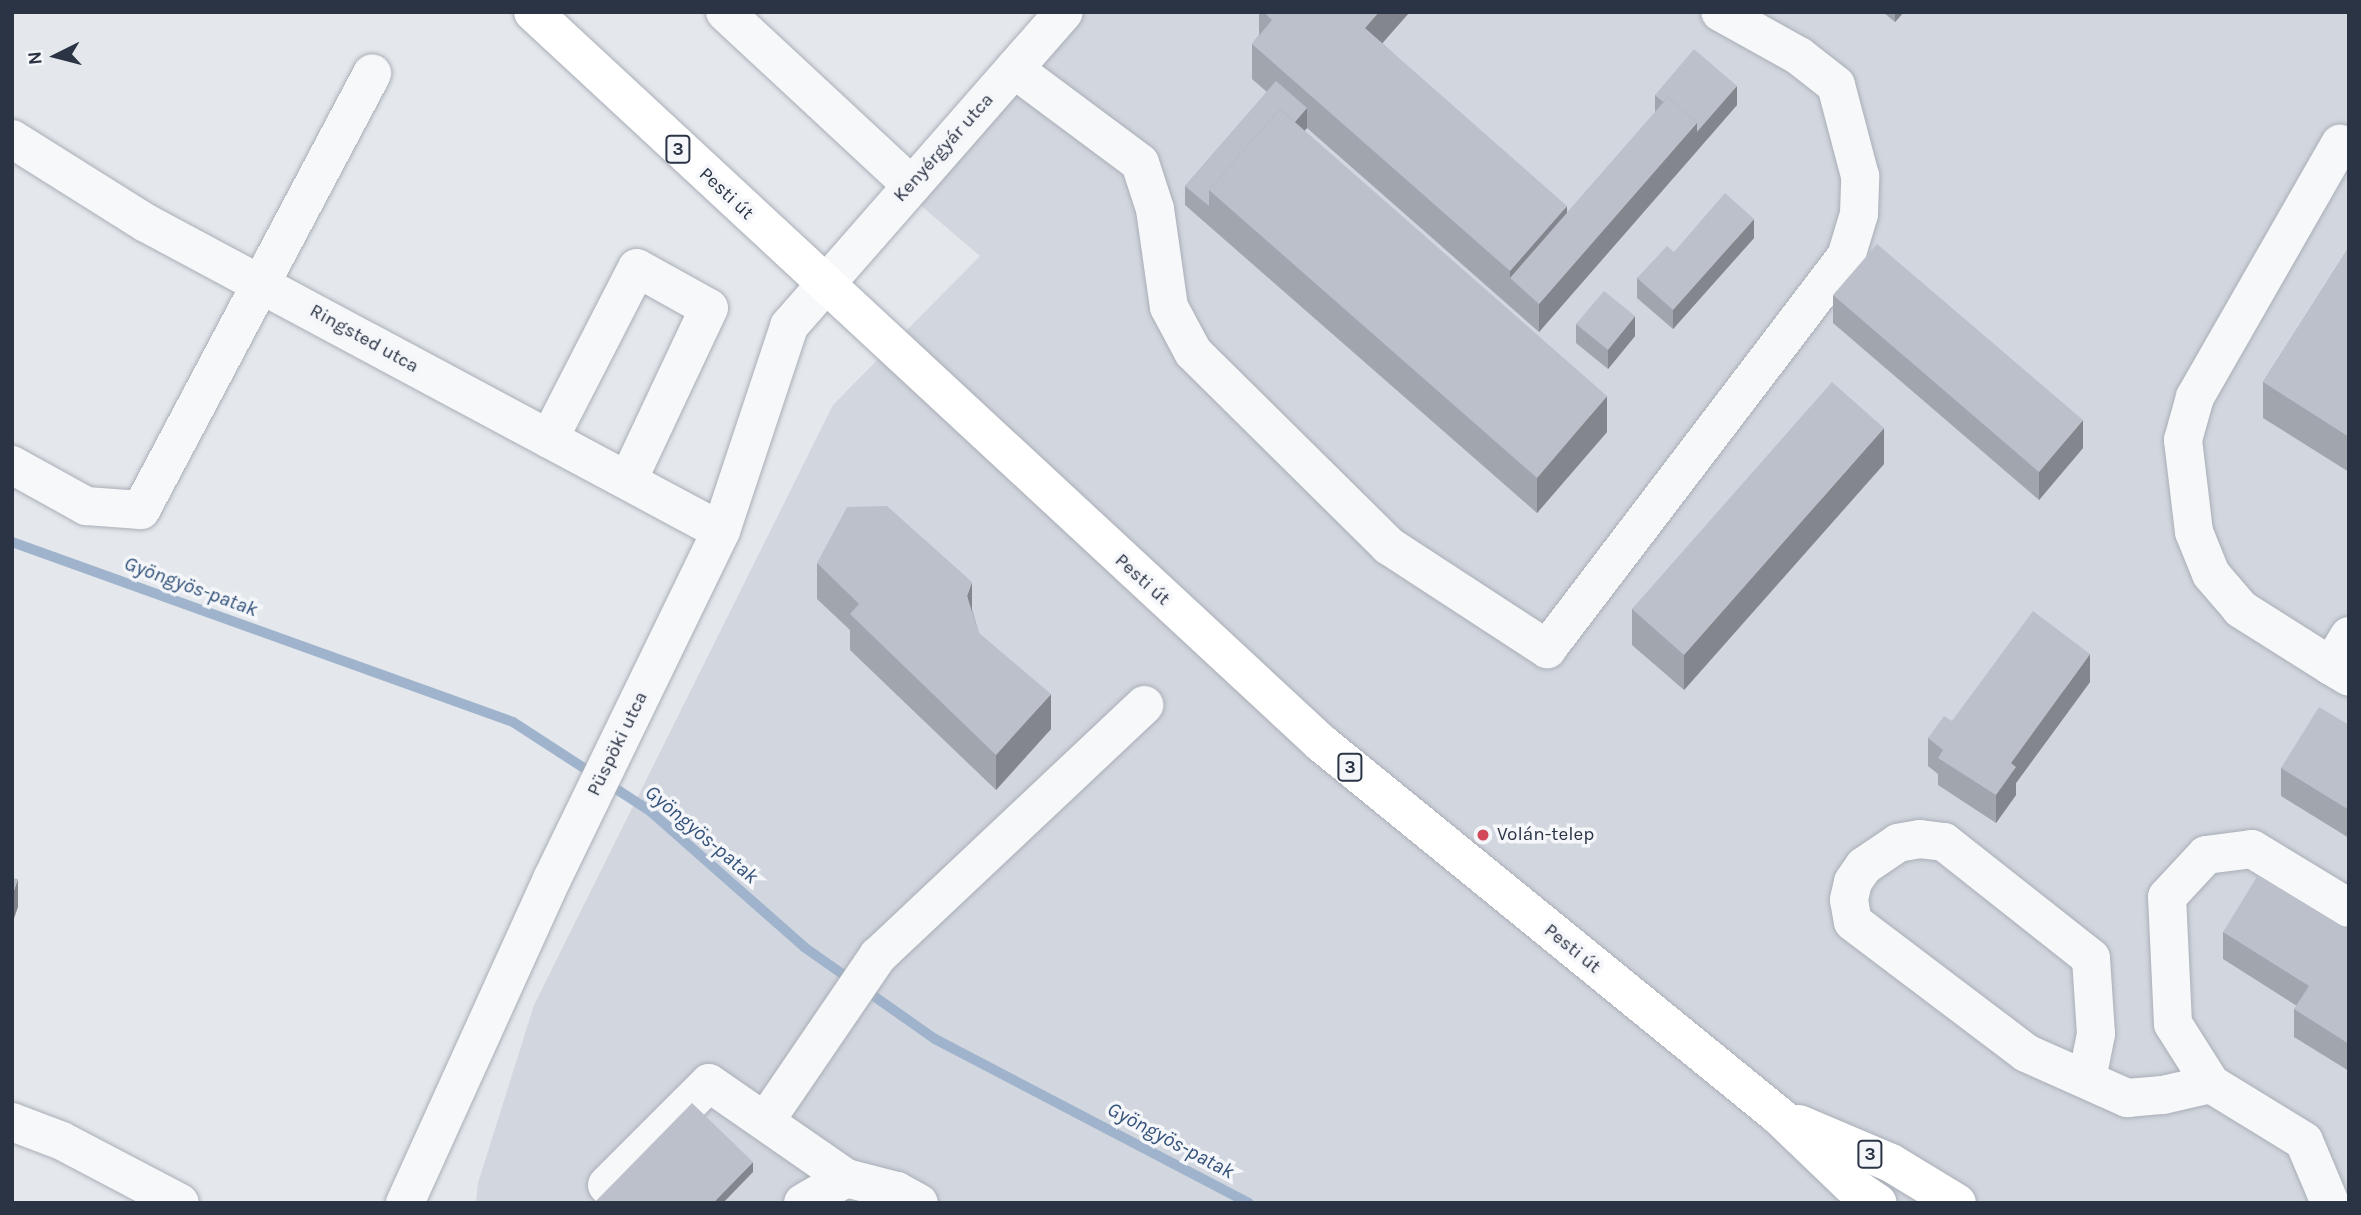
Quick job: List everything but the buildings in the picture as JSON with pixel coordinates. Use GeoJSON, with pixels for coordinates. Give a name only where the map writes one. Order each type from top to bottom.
{"type":"FeatureCollection","features":[{"type":"Feature","properties":{"kind":"main road","name":"Pesti út"},"geometry":{"type":"LineString","coordinates":[[533,12],[1321,743],[1779,1116],[1865,1197]]}},
{"type":"Feature","properties":{"kind":"main road","name":"Pesti út"},"geometry":{"type":"LineString","coordinates":[[1779,1116],[1891,1163],[1956,1203]]}},
{"type":"Feature","properties":{"kind":"street"},"geometry":{"type":"LineString","coordinates":[[725,12],[911,185]]}},
{"type":"Feature","properties":{"kind":"street","name":"Kenyérgyár utca"},"geometry":{"type":"LineString","coordinates":[[824,284],[1064,12]]}},
{"type":"Feature","properties":{"kind":"street"},"geometry":{"type":"LineString","coordinates":[[1014,69],[1140,163],[1154,209],[1168,307],[1193,352],[1389,545],[1547,649],[1846,257],[1859,214],[1860,176],[1836,86],[1800,56],[1720,12]]}},
{"type":"Feature","properties":{"kind":"street"},"geometry":{"type":"LineString","coordinates":[[12,465],[86,506],[141,510],[259,281],[372,73]]}},
{"type":"Feature","properties":{"kind":"street","name":"Ringsted utca"},"geometry":{"type":"LineString","coordinates":[[12,139],[146,223],[259,281],[721,531]]}},
{"type":"Feature","properties":{"kind":"street"},"geometry":{"type":"LineString","coordinates":[[2340,144],[2195,397],[2183,440],[2194,532],[2211,574],[2241,609],[2343,660]]}},
{"type":"Feature","properties":{"kind":"street"},"geometry":{"type":"LineString","coordinates":[[549,439],[637,268],[709,308],[628,481]]}},
{"type":"Feature","properties":{"kind":"street","name":"Püspöki utca"},"geometry":{"type":"LineString","coordinates":[[405,1203],[577,828],[721,531],[789,326],[824,284]]}},
{"type":"Feature","properties":{"kind":"street"},"geometry":{"type":"LineString","coordinates":[[766,1120],[878,956],[1144,705]]}},
{"type":"Feature","properties":{"kind":"street"},"geometry":{"type":"LineString","coordinates":[[2087,1079],[2096,1034],[2091,958],[1944,842],[1920,839],[1898,843],[1864,866],[1853,882],[1849,900],[1853,922],[2026,1053],[2127,1098],[2164,1096],[2211,1084]]}},
{"type":"Feature","properties":{"kind":"street"},"geometry":{"type":"LineString","coordinates":[[2330,1203],[2304,1141],[2211,1084],[2173,1024],[2167,897],[2206,855],[2252,849],[2349,908]]}},
{"type":"Feature","properties":{"kind":"street"},"geometry":{"type":"LineString","coordinates":[[625,1203],[607,1185],[709,1083],[846,1178],[902,1199]]}},
{"type":"Feature","properties":{"kind":"street"},"geometry":{"type":"LineString","coordinates":[[12,1122],[62,1141],[180,1203]]}},
{"type":"Feature","properties":{"kind":"street"},"geometry":{"type":"LineString","coordinates":[[803,1203],[846,1178]]}},
{"type":"Feature","properties":{"kind":"shaded area"},"geometry":{"type":"Polygon","coordinates":[[[1064,12],[2349,12],[2349,1203],[476,1203],[478,1183],[534,1005],[833,405],[980,256],[905,192],[1064,12]]]}},
{"type":"Feature","properties":{"kind":"waterway","name":"Gyöngyös-patak"},"geometry":{"type":"LineString","coordinates":[[12,542],[513,722],[650,811],[804,947],[935,1039],[1249,1203]]}},
{"type":"Feature","properties":{"kind":"place","name":"Volán-telep"},"geometry":{"type":"Point","coordinates":[1483,835]}}]}
